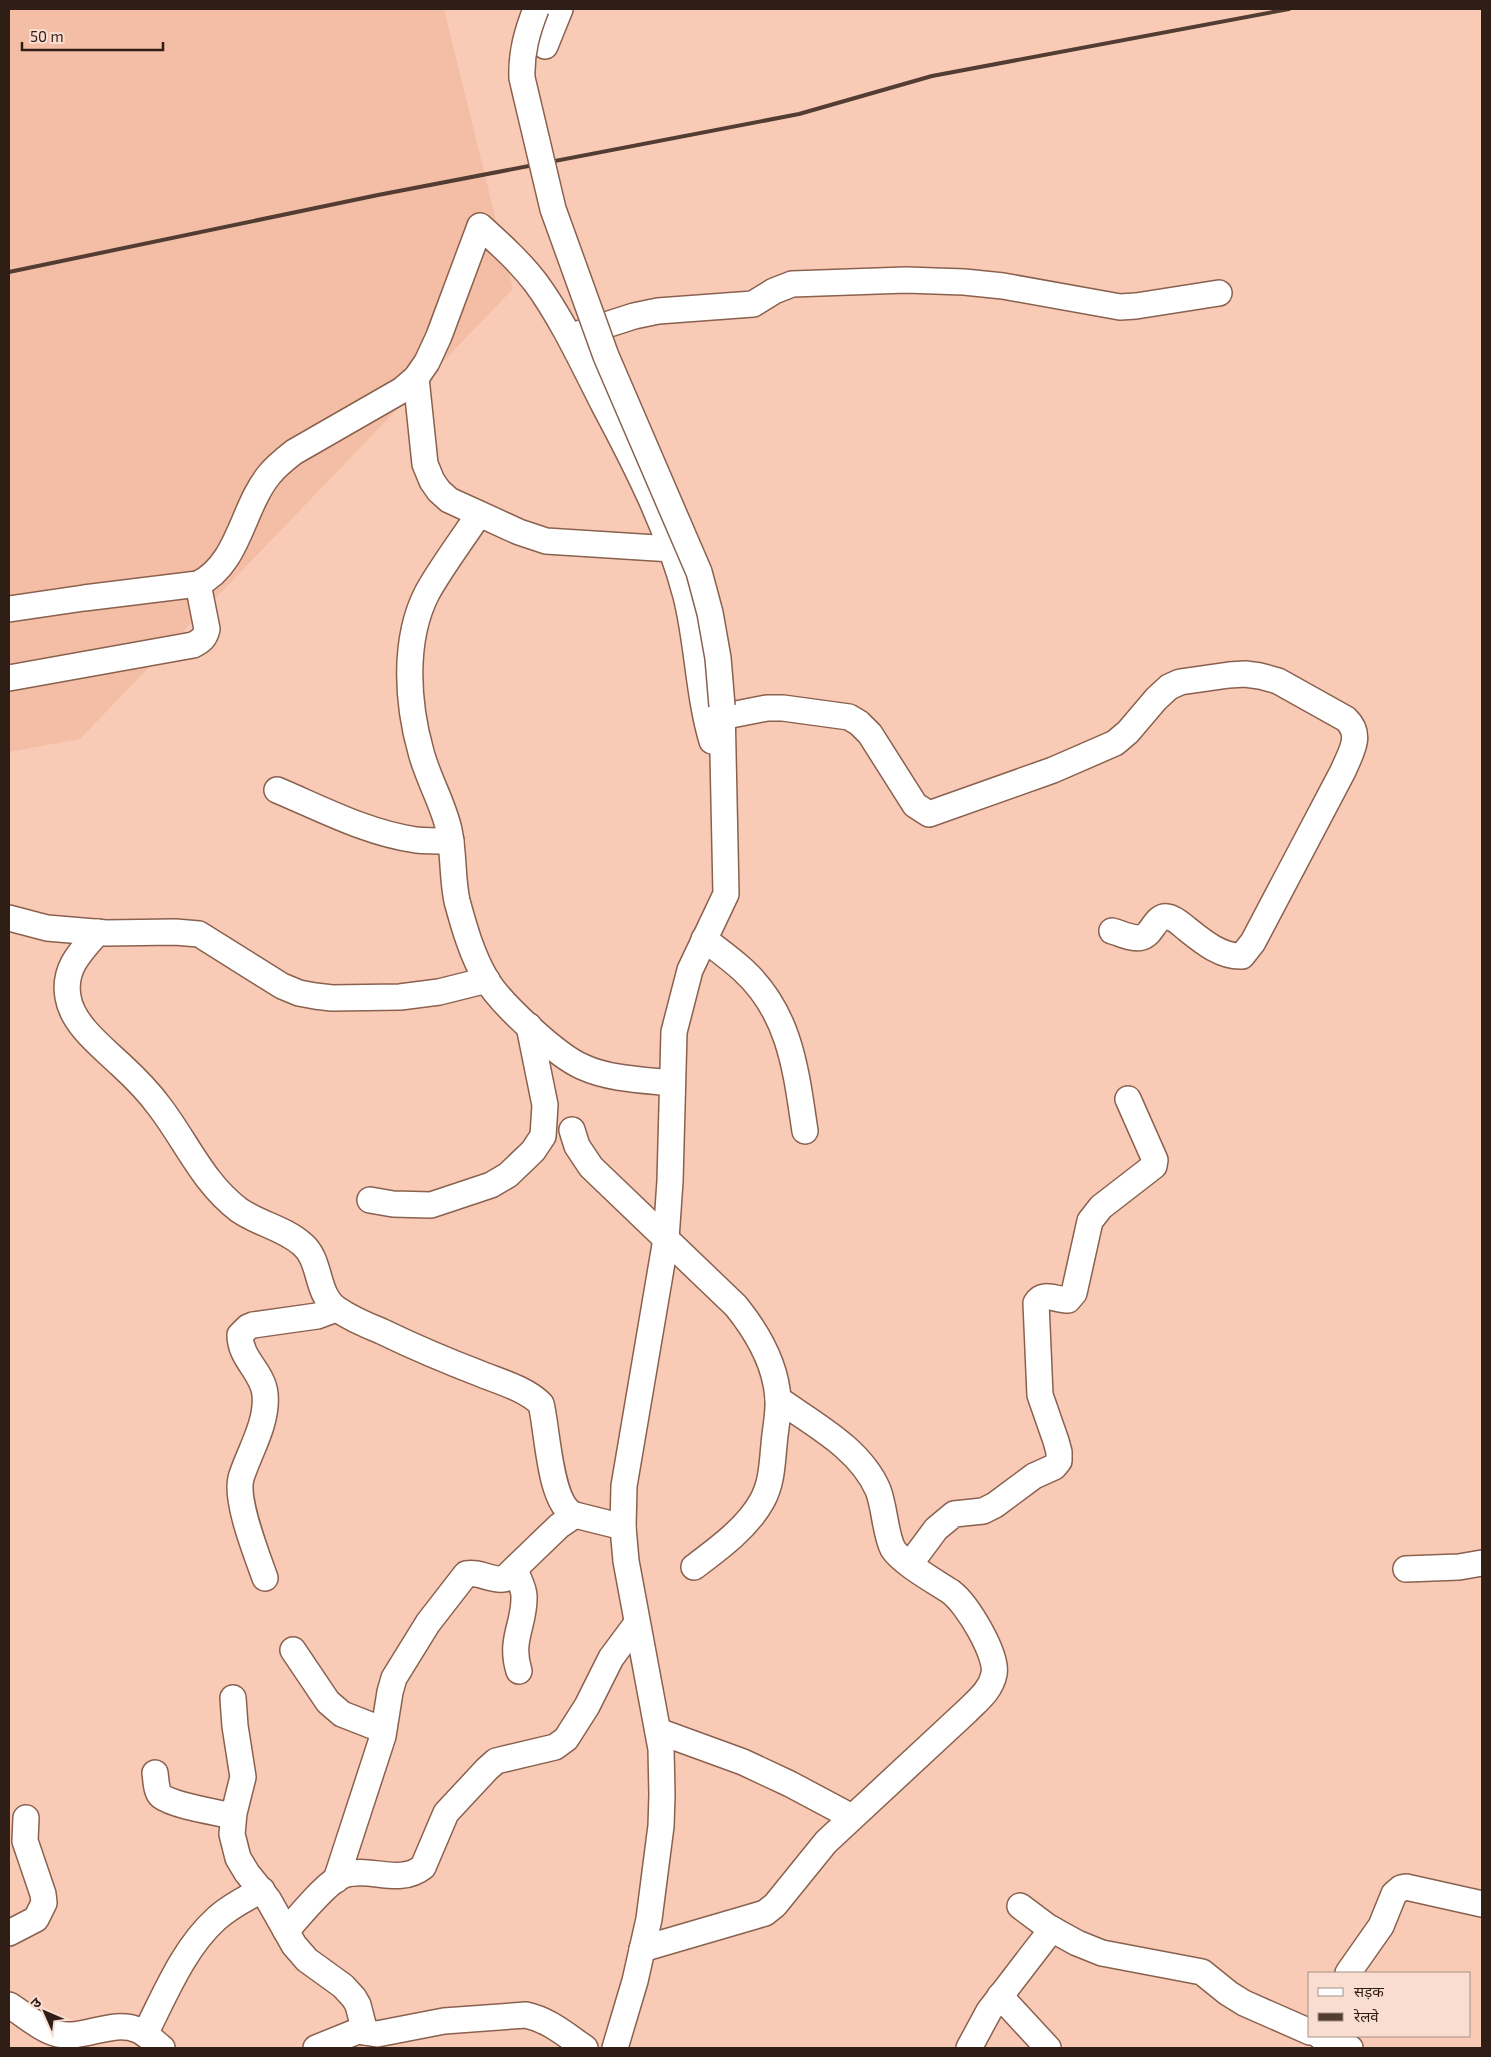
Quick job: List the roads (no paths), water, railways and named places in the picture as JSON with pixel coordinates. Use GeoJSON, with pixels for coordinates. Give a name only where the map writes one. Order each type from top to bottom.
{"type":"FeatureCollection","features":[{"type":"Feature","properties":{"kind":"street"},"geometry":{"type":"LineString","coordinates":[[536,9],[521,59],[522,78],[553,209],[606,356],[699,572],[710,613],[718,658],[721,711],[726,894],[690,970],[674,1032],[670,1181],[666,1239],[624,1486],[623,1527],[626,1561],[661,1749],[661,1826],[649,1919],[635,1981],[615,2048]]}},
{"type":"Feature","properties":{"kind":"street"},"geometry":{"type":"LineString","coordinates":[[545,46],[560,9]]}},
{"type":"Feature","properties":{"kind":"street"},"geometry":{"type":"LineString","coordinates":[[9,609],[198,584],[210,579],[220,568],[268,476],[280,464],[294,452],[402,390],[416,378],[427,362],[439,336],[480,226],[516,260],[554,309],[636,464],[672,549],[692,625],[706,720],[713,744],[722,764]]}},
{"type":"Feature","properties":{"kind":"street"},"geometry":{"type":"LineString","coordinates":[[568,337],[610,323],[658,311],[752,304],[774,291],[792,284],[906,280],[964,282],[1003,286],[1120,307],[1219,293]]}},
{"type":"Feature","properties":{"kind":"street"},"geometry":{"type":"LineString","coordinates":[[416,378],[422,452],[432,481],[449,500],[532,538],[546,541],[672,549]]}},
{"type":"Feature","properties":{"kind":"street"},"geometry":{"type":"LineString","coordinates":[[479,514],[427,594],[418,619],[410,663],[411,700],[415,730],[421,755],[446,818],[451,841],[457,899],[467,934],[487,980],[529,1026],[560,1054],[583,1067],[609,1074],[672,1083]]}},
{"type":"Feature","properties":{"kind":"street"},"geometry":{"type":"LineString","coordinates":[[9,678],[193,645],[205,636],[207,629],[198,584]]}},
{"type":"Feature","properties":{"kind":"street"},"geometry":{"type":"LineString","coordinates":[[721,711],[783,708],[849,717],[859,723],[870,734],[915,804],[929,814],[1053,770],[1115,743],[1128,732],[1156,698],[1169,687],[1180,682],[1237,674],[1260,676],[1278,681],[1346,718],[1353,725],[1356,734],[1344,771],[1253,942],[1242,956],[1234,956],[1223,952],[1200,939],[1173,918],[1166,916],[1159,918],[1141,938],[1135,938],[1112,930]]}},
{"type":"Feature","properties":{"kind":"street"},"geometry":{"type":"LineString","coordinates":[[277,790],[362,826],[388,834],[419,840],[451,841]]}},
{"type":"Feature","properties":{"kind":"street"},"geometry":{"type":"LineString","coordinates":[[9,918],[47,928],[98,932],[189,932],[199,934],[282,986],[299,993],[315,996],[341,998],[400,997],[439,992],[487,980]]}},
{"type":"Feature","properties":{"kind":"street"},"geometry":{"type":"LineString","coordinates":[[98,932],[80,952],[70,968],[67,979],[68,1000],[79,1021],[92,1038],[128,1071],[160,1106],[188,1150],[221,1194],[239,1209],[263,1224],[295,1238],[307,1248],[324,1291],[336,1309],[403,1342],[510,1385],[537,1400],[541,1404],[544,1414],[550,1458],[560,1500],[569,1513],[623,1527]]}},
{"type":"Feature","properties":{"kind":"street"},"geometry":{"type":"LineString","coordinates":[[704,939],[744,971],[761,989],[786,1031],[795,1067],[805,1132]]}},
{"type":"Feature","properties":{"kind":"street"},"geometry":{"type":"LineString","coordinates":[[370,1200],[393,1204],[431,1205],[491,1185],[508,1175],[533,1151],[543,1136],[545,1105],[529,1026]]}},
{"type":"Feature","properties":{"kind":"street"},"geometry":{"type":"LineString","coordinates":[[910,1564],[936,1529],[954,1514],[983,1511],[995,1505],[1029,1479],[1054,1466],[1058,1461],[1059,1452],[1040,1395],[1036,1303],[1039,1298],[1046,1296],[1068,1300],[1071,1297],[1074,1292],[1087,1228],[1095,1213],[1154,1166],[1155,1160],[1128,1099]]}},
{"type":"Feature","properties":{"kind":"street"},"geometry":{"type":"LineString","coordinates":[[572,1130],[577,1146],[591,1167],[736,1306],[761,1343],[771,1368],[778,1399],[772,1477],[763,1500],[744,1525],[694,1567]]}},
{"type":"Feature","properties":{"kind":"street"},"geometry":{"type":"LineString","coordinates":[[265,1578],[244,1514],[240,1487],[241,1479],[260,1429],[265,1393],[262,1384],[241,1350],[240,1335],[253,1325],[317,1316],[336,1309]]}},
{"type":"Feature","properties":{"kind":"street"},"geometry":{"type":"LineString","coordinates":[[642,1949],[765,1912],[775,1905],[826,1842],[978,1699],[990,1686],[994,1675],[995,1664],[992,1655],[957,1597],[910,1564],[894,1549],[888,1534],[885,1511],[877,1489],[864,1466],[848,1449],[778,1399]]}},
{"type":"Feature","properties":{"kind":"street"},"geometry":{"type":"LineString","coordinates":[[336,1880],[383,1730],[388,1697],[394,1678],[428,1623],[460,1579],[466,1574],[472,1572],[498,1580],[504,1579],[558,1526],[575,1515]]}},
{"type":"Feature","properties":{"kind":"street"},"geometry":{"type":"LineString","coordinates":[[1406,1569],[1459,1567],[1482,1563]]}},
{"type":"Feature","properties":{"kind":"street"},"geometry":{"type":"LineString","coordinates":[[515,1570],[524,1597],[515,1644],[516,1662],[519,1671]]}},
{"type":"Feature","properties":{"kind":"street"},"geometry":{"type":"LineString","coordinates":[[286,1931],[336,1880],[344,1875],[406,1875],[417,1872],[423,1867],[446,1813],[496,1761],[555,1747],[566,1740],[587,1706],[611,1658],[637,1624]]}},
{"type":"Feature","properties":{"kind":"street"},"geometry":{"type":"LineString","coordinates":[[293,1650],[328,1702],[342,1714],[383,1730]]}},
{"type":"Feature","properties":{"kind":"street"},"geometry":{"type":"LineString","coordinates":[[233,1698],[235,1726],[243,1777],[233,1816],[232,1834],[238,1858],[247,1873],[262,1890],[286,1931],[307,1960],[343,1986],[354,1998],[358,2005],[365,2032]]}},
{"type":"Feature","properties":{"kind":"street"},"geometry":{"type":"LineString","coordinates":[[658,1731],[743,1762],[790,1784],[852,1817]]}},
{"type":"Feature","properties":{"kind":"street"},"geometry":{"type":"LineString","coordinates":[[155,1773],[159,1793],[163,1797],[186,1805],[233,1816]]}},
{"type":"Feature","properties":{"kind":"street"},"geometry":{"type":"LineString","coordinates":[[9,1933],[36,1919],[44,1903],[43,1894],[25,1841],[26,1818]]}},
{"type":"Feature","properties":{"kind":"street"},"geometry":{"type":"LineString","coordinates":[[1349,1972],[1381,1926],[1394,1894],[1401,1888],[1406,1887],[1482,1904]]}},
{"type":"Feature","properties":{"kind":"street"},"geometry":{"type":"LineString","coordinates":[[9,2005],[71,2041],[118,2027],[129,2027],[154,2041],[193,1945],[216,1919],[240,1901],[262,1890]]}},
{"type":"Feature","properties":{"kind":"street"},"geometry":{"type":"LineString","coordinates":[[1020,1906],[1052,1929],[1077,1943],[1102,1953],[1202,1972],[1244,2003],[1308,2031]]}},
{"type":"Feature","properties":{"kind":"street"},"geometry":{"type":"LineString","coordinates":[[969,2048],[980,2025],[1000,1996],[1052,1929]]}},
{"type":"Feature","properties":{"kind":"street"},"geometry":{"type":"LineString","coordinates":[[1000,1996],[1048,2048]]}},
{"type":"Feature","properties":{"kind":"street"},"geometry":{"type":"LineString","coordinates":[[316,2048],[341,2043],[350,2033],[383,2033],[444,2020],[526,2015],[549,2023],[585,2048]]}},
{"type":"Feature","properties":{"kind":"street"},"geometry":{"type":"LineString","coordinates":[[1322,2037],[1350,2048]]}},
{"type":"Feature","properties":{"kind":"railway"},"geometry":{"type":"LineString","coordinates":[[9,272],[378,195],[799,114],[932,76],[1289,9]]}}]}
